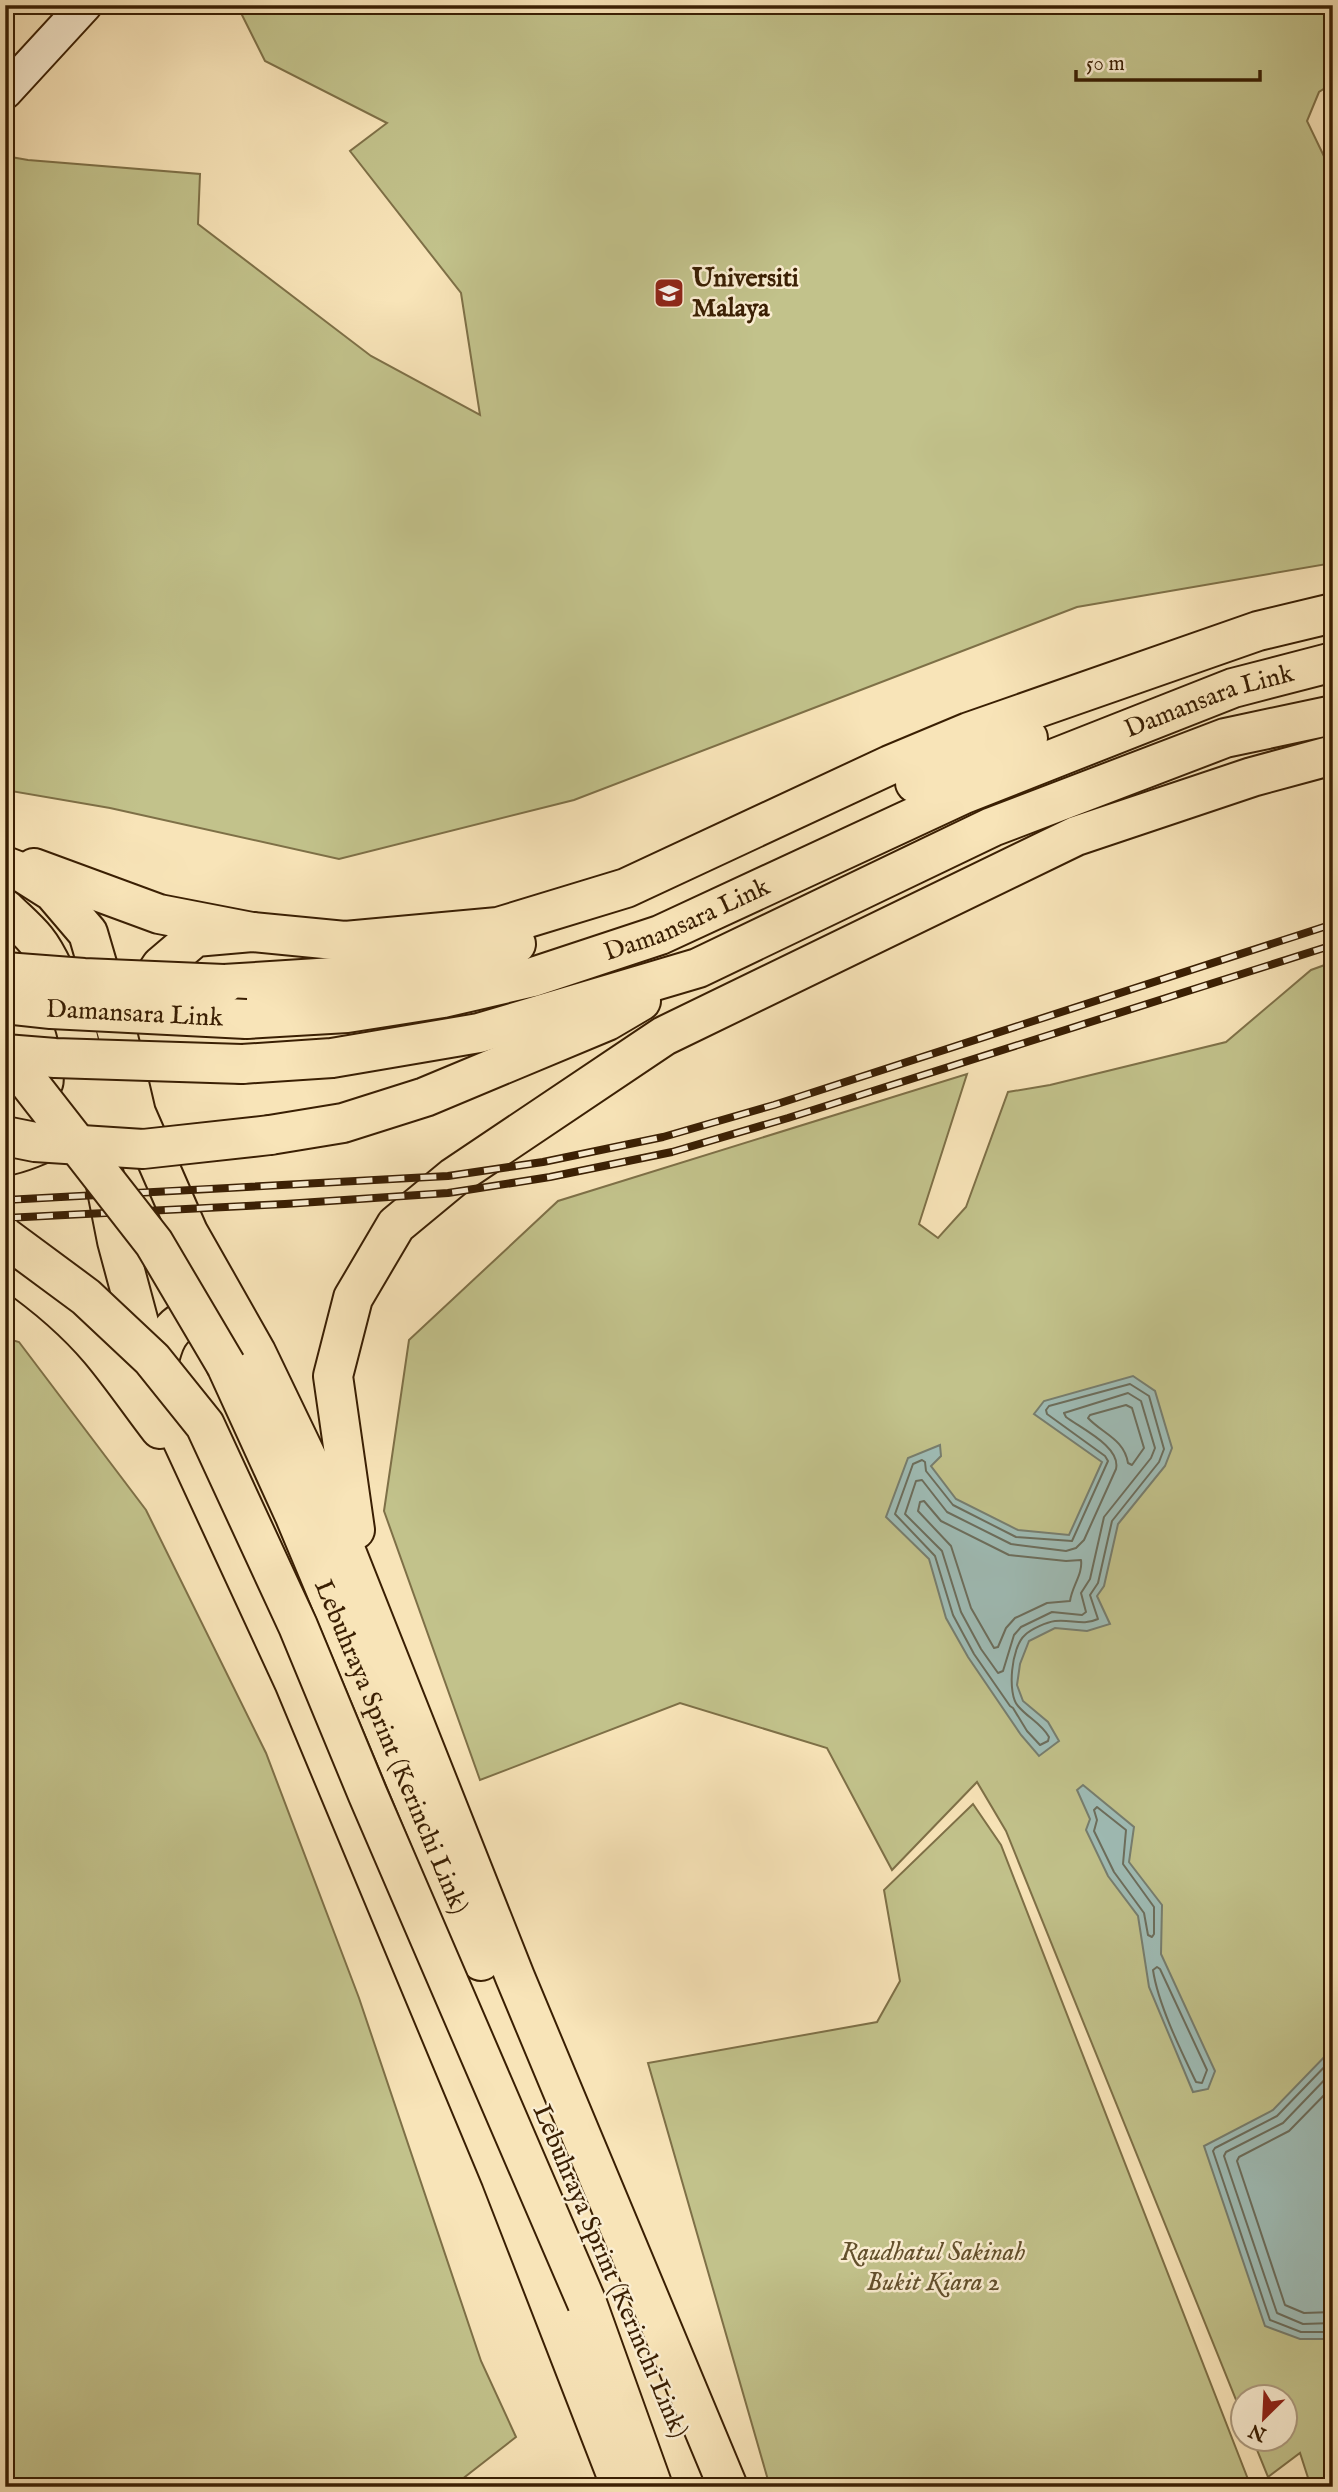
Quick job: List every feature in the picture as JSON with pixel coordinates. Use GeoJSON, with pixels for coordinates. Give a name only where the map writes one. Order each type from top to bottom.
{"type":"FeatureCollection","features":[{"type":"Feature","properties":{"kind":"highway"},"geometry":{"type":"LineString","coordinates":[[5,858],[159,914],[252,932],[345,941],[498,927],[626,888],[890,765],[969,732],[1258,631],[1333,614]]}},
{"type":"Feature","properties":{"kind":"highway","name":"Damansara Link"},"geometry":{"type":"LineString","coordinates":[[5,1004],[51,1009],[246,1019],[347,1013],[443,998],[533,977],[660,935],[964,794],[1233,688],[1333,662]]}},
{"type":"Feature","properties":{"kind":"highway"},"geometry":{"type":"LineString","coordinates":[[5,972],[224,984],[365,975],[464,958],[587,925],[706,877],[897,791],[1020,741],[1152,699],[1233,688]]}},
{"type":"Feature","properties":{"kind":"highway","name":"Damansara Link"},"geometry":{"type":"LineString","coordinates":[[5,1053],[55,1058],[242,1065],[332,1058],[479,1033],[698,968],[992,827],[1225,738],[1333,715]]}},
{"type":"Feature","properties":{"kind":"highway"},"geometry":{"type":"LineString","coordinates":[[897,791],[976,745],[1016,717]]}},
{"type":"Feature","properties":{"kind":"highway"},"geometry":{"type":"LineString","coordinates":[[368,1604],[347,1485],[333,1376],[353,1298],[396,1225],[453,1177],[664,1036],[1076,836],[1252,777],[1333,755]]}},
{"type":"Feature","properties":{"kind":"highway"},"geometry":{"type":"LineString","coordinates":[[5,866],[23,873],[53,892],[88,933],[117,1032],[136,1113],[183,1220],[257,1352],[319,1483],[520,1989],[728,2487]]}},
{"type":"Feature","properties":{"kind":"highway"},"geometry":{"type":"LineString","coordinates":[[5,909],[36,940],[58,976],[83,1059],[82,1095],[54,1136],[5,1156]]}},
{"type":"Feature","properties":{"kind":"highway"},"geometry":{"type":"LineString","coordinates":[[252,932],[195,937],[161,966],[117,1032],[114,1075],[101,1160],[117,1241],[154,1379],[295,1682],[501,2178],[621,2487]]}},
{"type":"Feature","properties":{"kind":"highway"},"geometry":{"type":"LineString","coordinates":[[5,1136],[35,1142],[142,1149],[270,1135],[343,1123],[425,1097],[607,1021],[698,968]]}},
{"type":"Feature","properties":{"kind":"highway","name":"Lebuhraya Sprint (Kerinchi Link)"},"geometry":{"type":"LineString","coordinates":[[5,1053],[154,1243],[226,1365],[305,1539],[604,2300],[653,2487]]}},
{"type":"Feature","properties":{"kind":"highway","name":"Lebuhraya Sprint (Kerinchi Link)"},"geometry":{"type":"LineString","coordinates":[[5,1237],[86,1297],[114,1323],[152,1359],[205,1425],[298,1626],[368,1795],[604,2300],[700,2487]]}},
{"type":"Feature","properties":{"kind":"highway"},"geometry":{"type":"LineString","coordinates":[[5,1267],[68,1317],[99,1349],[200,1480]]}},
{"type":"Feature","properties":{"kind":"highway"},"geometry":{"type":"LineString","coordinates":[[154,1379],[167,1337],[179,1324],[199,1315],[225,1320],[257,1352]]}},
{"type":"Feature","properties":{"kind":"street"},"geometry":{"type":"LineString","coordinates":[[5,92],[85,5]]}},
{"type":"Feature","properties":{"kind":"green space","name":"Universiti Malaya"},"geometry":{"type":"Polygon","coordinates":[[[237,5],[1333,5],[1333,83],[1319,92],[1307,121],[1333,175],[1333,563],[1077,607],[574,800],[339,859],[110,808],[5,790],[5,156],[200,174],[198,224],[371,356],[480,415],[461,293],[350,151],[387,123],[265,61],[237,5]]]}},
{"type":"Feature","properties":{"kind":"green space"},"geometry":{"type":"Polygon","coordinates":[[[1333,962],[1333,2487],[1311,2487],[1300,2453],[1300,2384],[1230,2385],[1006,1831],[977,1782],[892,1870],[827,1748],[680,1703],[480,1780],[384,1511],[409,1340],[558,1201],[967,1074],[919,1224],[938,1238],[966,1207],[1008,1092],[1050,1085],[1226,1042],[1311,970],[1333,962]]]}},
{"type":"Feature","properties":{"kind":"green space"},"geometry":{"type":"Polygon","coordinates":[[[5,1338],[19,1342],[146,1510],[266,1753],[359,1998],[481,2361],[516,2437],[452,2487],[5,2487],[5,1338]]]}},
{"type":"Feature","properties":{"kind":"green space","name":"Raudhatul Sakinah Bukit Kiara 2"},"geometry":{"type":"Polygon","coordinates":[[[973,1804],[1001,1845],[1230,2433],[1230,2454],[1238,2454],[1251,2487],[770,2487],[648,2063],[877,2022],[900,1981],[884,1890],[973,1804]]]}},
{"type":"Feature","properties":{"kind":"green space"},"geometry":{"type":"Polygon","coordinates":[[[1259,2454],[1299,2454],[1268,2477],[1259,2454]]]}},
{"type":"Feature","properties":{"kind":"water"},"geometry":{"type":"Polygon","coordinates":[[[1133,1376],[1155,1391],[1172,1448],[1165,1466],[1118,1524],[1104,1586],[1097,1596],[1110,1624],[1087,1631],[1055,1628],[1029,1641],[1020,1664],[1017,1685],[1023,1701],[1048,1722],[1059,1741],[1039,1756],[1021,1735],[968,1657],[946,1618],[929,1559],[886,1517],[908,1458],[940,1445],[941,1456],[931,1466],[956,1499],[1018,1530],[1069,1535],[1102,1462],[1034,1414],[1044,1401],[1133,1376]]]}},
{"type":"Feature","properties":{"kind":"water"},"geometry":{"type":"Polygon","coordinates":[[[1083,1785],[1134,1827],[1129,1862],[1162,1905],[1161,1954],[1215,2071],[1208,2089],[1193,2092],[1149,1987],[1138,1916],[1108,1876],[1086,1830],[1090,1819],[1077,1790],[1083,1785]]]}},
{"type":"Feature","properties":{"kind":"water"},"geometry":{"type":"Polygon","coordinates":[[[1333,2048],[1333,2339],[1300,2339],[1265,2326],[1204,2146],[1273,2110],[1333,2048]]]}},
{"type":"Feature","properties":{"kind":"railway"},"geometry":{"type":"LineString","coordinates":[[5,1200],[448,1176],[543,1162],[663,1137],[774,1105],[1333,924]]}},
{"type":"Feature","properties":{"kind":"railway"},"geometry":{"type":"LineString","coordinates":[[5,1218],[448,1193],[550,1177],[672,1152],[788,1118],[1333,945]]}},
{"type":"Feature","properties":{"kind":"place","name":"Universiti Malaya"},"geometry":{"type":"Point","coordinates":[669,293]}}]}
